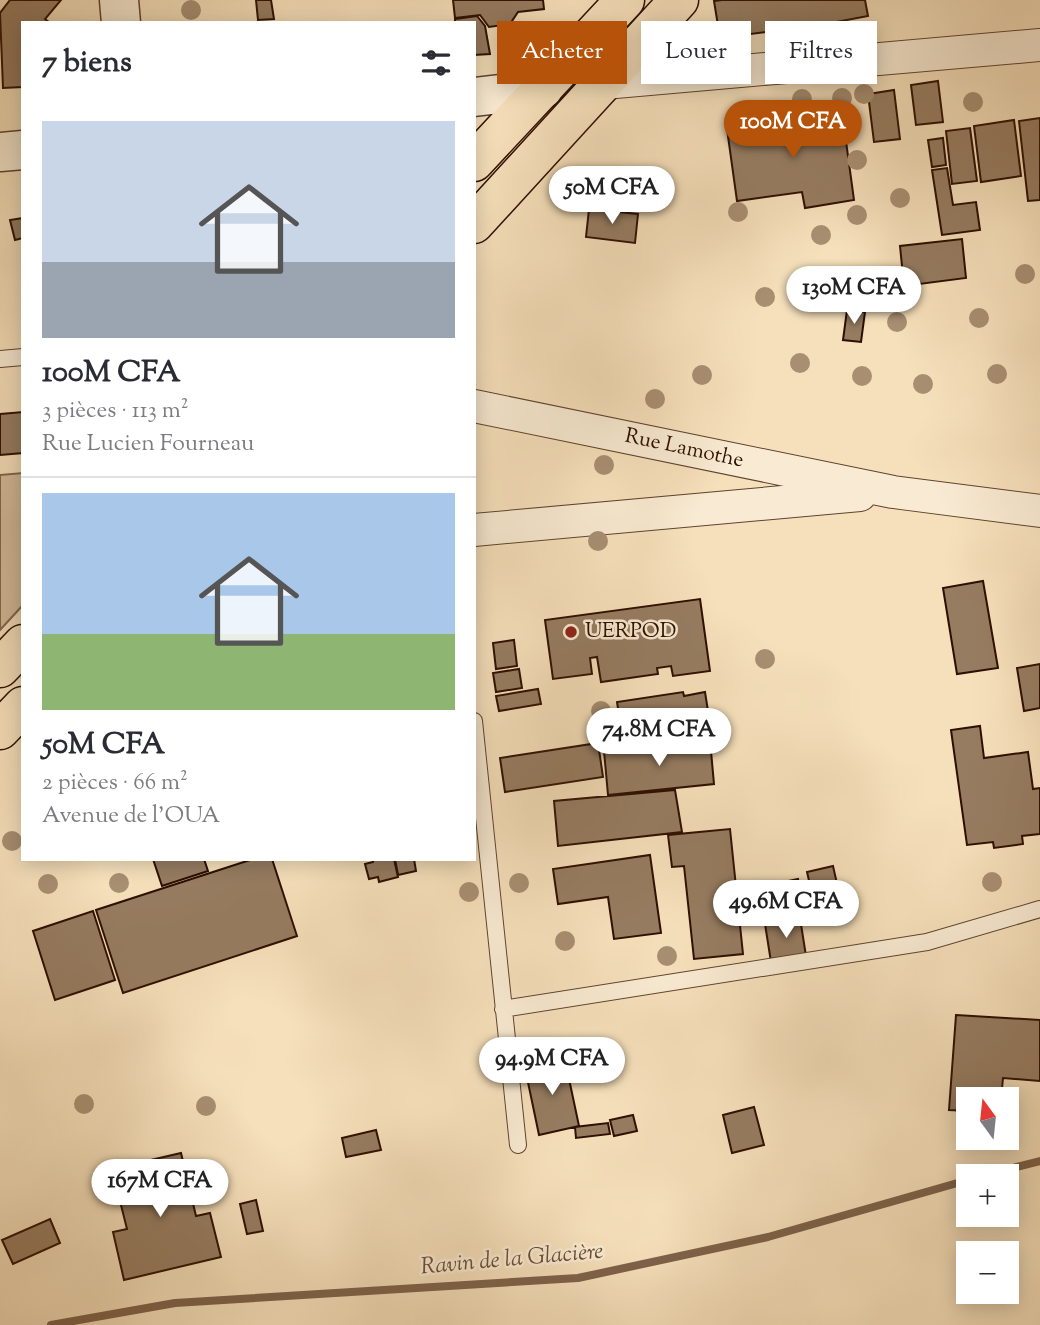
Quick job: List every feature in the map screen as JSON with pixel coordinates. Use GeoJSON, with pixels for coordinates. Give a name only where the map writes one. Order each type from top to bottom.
{"type":"FeatureCollection","features":[{"type":"Feature","properties":{"kind":"main road"},"geometry":{"type":"LineString","coordinates":[[476,160],[625,0]]}},
{"type":"Feature","properties":{"kind":"main road"},"geometry":{"type":"LineString","coordinates":[[627,58],[679,0]]}},
{"type":"Feature","properties":{"kind":"main road"},"geometry":{"type":"LineString","coordinates":[[476,221],[603,84]]}},
{"type":"Feature","properties":{"kind":"main road"},"geometry":{"type":"LineString","coordinates":[[0,668],[21,646]]}},
{"type":"Feature","properties":{"kind":"main road"},"geometry":{"type":"LineString","coordinates":[[0,730],[21,707]]}},
{"type":"Feature","properties":{"kind":"street"},"geometry":{"type":"LineString","coordinates":[[119,0],[121,21]]}},
{"type":"Feature","properties":{"kind":"street"},"geometry":{"type":"LineString","coordinates":[[627,81],[1040,44]]}},
{"type":"Feature","properties":{"kind":"street"},"geometry":{"type":"LineString","coordinates":[[476,97],[543,89]]}},
{"type":"Feature","properties":{"kind":"street"},"geometry":{"type":"LineString","coordinates":[[0,152],[21,150]]}},
{"type":"Feature","properties":{"kind":"street","name":"Rue Lamothe"},"geometry":{"type":"LineString","coordinates":[[476,405],[893,492],[1040,510]]}},
{"type":"Feature","properties":{"kind":"street","name":"Rue Lamothe"},"geometry":{"type":"LineString","coordinates":[[476,530],[893,492]]}},
{"type":"Feature","properties":{"kind":"lane"},"geometry":{"type":"LineString","coordinates":[[0,359],[21,357]]}},
{"type":"Feature","properties":{"kind":"lane"},"geometry":{"type":"LineString","coordinates":[[476,741],[517,1145]]}},
{"type":"Feature","properties":{"kind":"lane"},"geometry":{"type":"LineString","coordinates":[[503,1009],[927,942],[1040,909]]}},
{"type":"Feature","properties":{"kind":"shaded area"},"geometry":{"type":"Polygon","coordinates":[[[21,473],[21,607],[0,630],[0,475],[21,473]]]}},
{"type":"Feature","properties":{"kind":"building"},"geometry":{"type":"Polygon","coordinates":[[[10,0],[61,0],[45,19],[48,21],[21,21],[21,87],[3,88],[0,13],[10,0]]]}},
{"type":"Feature","properties":{"kind":"building"},"geometry":{"type":"Polygon","coordinates":[[[256,0],[271,0],[274,19],[258,20],[256,0]]]}},
{"type":"Feature","properties":{"kind":"building"},"geometry":{"type":"Polygon","coordinates":[[[453,0],[543,0],[544,9],[518,12],[512,21],[497,21],[497,26],[489,27],[480,15],[455,18],[453,0]]]}},
{"type":"Feature","properties":{"kind":"building"},"geometry":{"type":"Polygon","coordinates":[[[865,0],[868,16],[841,21],[765,21],[765,32],[751,34],[751,21],[717,21],[714,1],[865,0]]]}},
{"type":"Feature","properties":{"kind":"building"},"geometry":{"type":"Polygon","coordinates":[[[477,16],[485,26],[490,54],[476,55],[476,21],[455,19],[477,16]]]}},
{"type":"Feature","properties":{"kind":"building"},"geometry":{"type":"Polygon","coordinates":[[[938,81],[943,122],[916,125],[911,85],[938,81]]]}},
{"type":"Feature","properties":{"kind":"building"},"geometry":{"type":"Polygon","coordinates":[[[894,90],[900,139],[874,142],[868,94],[894,90]]]}},
{"type":"Feature","properties":{"kind":"building"},"geometry":{"type":"Polygon","coordinates":[[[842,112],[854,200],[805,208],[802,192],[737,201],[727,129],[842,112]]]}},
{"type":"Feature","properties":{"kind":"building"},"geometry":{"type":"Polygon","coordinates":[[[1040,118],[1040,200],[1028,201],[1019,121],[1040,118]]]}},
{"type":"Feature","properties":{"kind":"building"},"geometry":{"type":"Polygon","coordinates":[[[1014,120],[1021,176],[981,182],[974,126],[1014,120]]]}},
{"type":"Feature","properties":{"kind":"building"},"geometry":{"type":"Polygon","coordinates":[[[970,128],[977,181],[952,184],[946,131],[970,128]]]}},
{"type":"Feature","properties":{"kind":"building"},"geometry":{"type":"Polygon","coordinates":[[[943,138],[946,165],[932,167],[928,140],[943,138]]]}},
{"type":"Feature","properties":{"kind":"building"},"geometry":{"type":"Polygon","coordinates":[[[947,168],[953,205],[976,202],[980,230],[942,235],[932,170],[947,168]]]}},
{"type":"Feature","properties":{"kind":"building"},"geometry":{"type":"Polygon","coordinates":[[[589,209],[638,214],[635,243],[586,237],[589,209]]]}},
{"type":"Feature","properties":{"kind":"building"},"geometry":{"type":"Polygon","coordinates":[[[21,218],[21,238],[15,240],[10,220],[21,218]]]}},
{"type":"Feature","properties":{"kind":"building"},"geometry":{"type":"Polygon","coordinates":[[[962,239],[966,278],[904,286],[900,246],[962,239]]]}},
{"type":"Feature","properties":{"kind":"building"},"geometry":{"type":"Polygon","coordinates":[[[847,310],[865,312],[861,342],[843,340],[847,310]]]}},
{"type":"Feature","properties":{"kind":"building"},"geometry":{"type":"Polygon","coordinates":[[[21,412],[21,453],[0,455],[0,414],[21,412]]]}},
{"type":"Feature","properties":{"kind":"building"},"geometry":{"type":"Polygon","coordinates":[[[983,581],[998,668],[957,674],[943,588],[983,581]]]}},
{"type":"Feature","properties":{"kind":"building"},"geometry":{"type":"Polygon","coordinates":[[[700,599],[710,671],[673,676],[671,666],[657,668],[658,674],[601,682],[597,657],[590,658],[592,674],[553,679],[545,620],[700,599]]]}},
{"type":"Feature","properties":{"kind":"building"},"geometry":{"type":"Polygon","coordinates":[[[514,640],[517,666],[496,669],[493,643],[514,640]]]}},
{"type":"Feature","properties":{"kind":"building"},"geometry":{"type":"Polygon","coordinates":[[[1040,664],[1040,708],[1024,711],[1017,668],[1040,664]]]}},
{"type":"Feature","properties":{"kind":"building"},"geometry":{"type":"Polygon","coordinates":[[[519,669],[522,688],[496,692],[493,673],[519,669]]]}},
{"type":"Feature","properties":{"kind":"building"},"geometry":{"type":"Polygon","coordinates":[[[538,689],[541,704],[499,711],[496,696],[538,689]]]}},
{"type":"Feature","properties":{"kind":"building"},"geometry":{"type":"Polygon","coordinates":[[[683,692],[684,696],[705,692],[711,730],[701,731],[701,735],[624,747],[617,702],[683,692]]]}},
{"type":"Feature","properties":{"kind":"building"},"geometry":{"type":"Polygon","coordinates":[[[980,726],[984,758],[1028,752],[1033,789],[1040,788],[1040,834],[1022,836],[1023,844],[994,848],[993,842],[967,845],[951,730],[980,726]]]}},
{"type":"Feature","properties":{"kind":"building"},"geometry":{"type":"Polygon","coordinates":[[[710,740],[714,784],[608,795],[604,751],[710,740]]]}},
{"type":"Feature","properties":{"kind":"building"},"geometry":{"type":"Polygon","coordinates":[[[598,743],[603,777],[505,792],[500,758],[598,743]]]}},
{"type":"Feature","properties":{"kind":"building"},"geometry":{"type":"Polygon","coordinates":[[[675,790],[682,832],[558,846],[554,801],[675,790]]]}},
{"type":"Feature","properties":{"kind":"building"},"geometry":{"type":"Polygon","coordinates":[[[730,829],[743,954],[694,959],[684,866],[672,867],[668,835],[730,829]]]}},
{"type":"Feature","properties":{"kind":"building"},"geometry":{"type":"Polygon","coordinates":[[[650,855],[661,933],[614,939],[608,897],[558,904],[553,869],[650,855]]]}},
{"type":"Feature","properties":{"kind":"building"},"geometry":{"type":"Polygon","coordinates":[[[154,861],[205,861],[208,871],[162,886],[154,861]]]}},
{"type":"Feature","properties":{"kind":"building"},"geometry":{"type":"Polygon","coordinates":[[[247,861],[273,861],[297,936],[123,993],[96,910],[247,861]]]}},
{"type":"Feature","properties":{"kind":"building"},"geometry":{"type":"Polygon","coordinates":[[[394,861],[398,877],[379,882],[378,877],[369,879],[365,864],[394,861]]]}},
{"type":"Feature","properties":{"kind":"building"},"geometry":{"type":"Polygon","coordinates":[[[395,861],[414,861],[416,871],[398,875],[395,861]]]}},
{"type":"Feature","properties":{"kind":"building"},"geometry":{"type":"Polygon","coordinates":[[[833,866],[840,897],[814,902],[807,872],[833,866]]]}},
{"type":"Feature","properties":{"kind":"building"},"geometry":{"type":"Polygon","coordinates":[[[798,879],[804,907],[751,918],[745,890],[798,879]]]}},
{"type":"Feature","properties":{"kind":"building"},"geometry":{"type":"Polygon","coordinates":[[[93,911],[115,980],[55,1000],[33,931],[93,911]]]}},
{"type":"Feature","properties":{"kind":"building"},"geometry":{"type":"Polygon","coordinates":[[[800,918],[806,956],[771,962],[765,924],[800,918]]]}},
{"type":"Feature","properties":{"kind":"building"},"geometry":{"type":"Polygon","coordinates":[[[956,1015],[1040,1020],[1040,1081],[1003,1078],[1002,1087],[956,1087],[956,1110],[949,1110],[956,1015]]]}},
{"type":"Feature","properties":{"kind":"building"},"geometry":{"type":"Polygon","coordinates":[[[565,1060],[579,1126],[539,1135],[525,1068],[565,1060]]]}},
{"type":"Feature","properties":{"kind":"building"},"geometry":{"type":"Polygon","coordinates":[[[754,1107],[764,1145],[732,1153],[723,1115],[754,1107]]]}},
{"type":"Feature","properties":{"kind":"building"},"geometry":{"type":"Polygon","coordinates":[[[633,1115],[637,1131],[614,1136],[610,1120],[633,1115]]]}},
{"type":"Feature","properties":{"kind":"building"},"geometry":{"type":"Polygon","coordinates":[[[608,1123],[610,1134],[576,1138],[575,1127],[608,1123]]]}},
{"type":"Feature","properties":{"kind":"building"},"geometry":{"type":"Polygon","coordinates":[[[376,1130],[381,1150],[346,1157],[342,1138],[376,1130]]]}},
{"type":"Feature","properties":{"kind":"building"},"geometry":{"type":"Polygon","coordinates":[[[181,1153],[196,1216],[210,1213],[221,1257],[124,1280],[113,1232],[127,1229],[112,1169],[181,1153]]]}},
{"type":"Feature","properties":{"kind":"building"},"geometry":{"type":"Polygon","coordinates":[[[256,1200],[263,1231],[247,1234],[240,1204],[256,1200]]]}},
{"type":"Feature","properties":{"kind":"building"},"geometry":{"type":"Polygon","coordinates":[[[50,1219],[60,1243],[13,1264],[2,1240],[50,1219]]]}},
{"type":"Feature","properties":{"kind":"waterway","name":"Ravin de la Glacière"},"geometry":{"type":"LineString","coordinates":[[1019,1166],[1040,1161]]}},
{"type":"Feature","properties":{"kind":"waterway","name":"Ravin de la Glacière"},"geometry":{"type":"LineString","coordinates":[[51,1325],[175,1303],[578,1278],[768,1237],[956,1183]]}},
{"type":"Feature","properties":{"kind":"place","name":"UERPOD"},"geometry":{"type":"Point","coordinates":[571,632]}}]}
